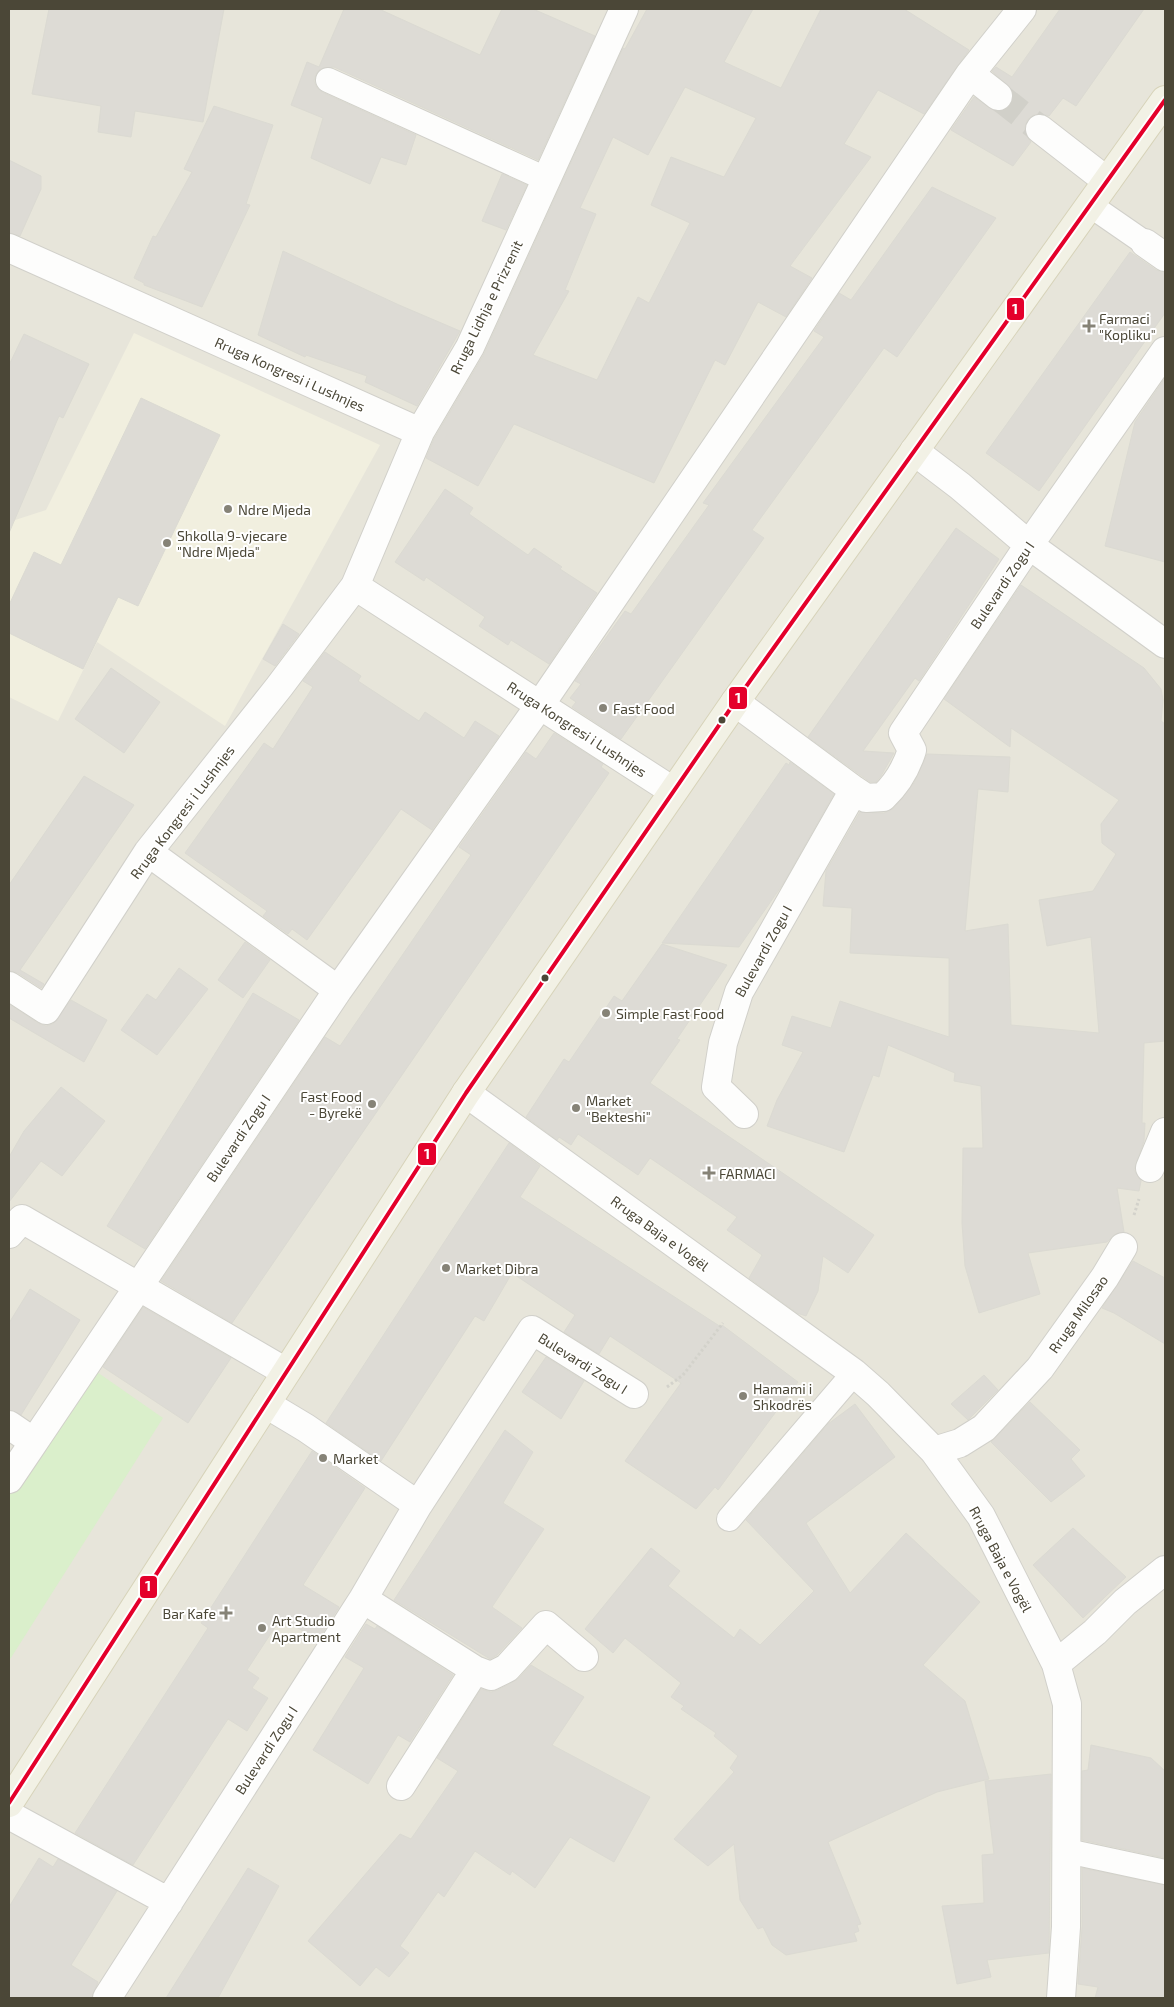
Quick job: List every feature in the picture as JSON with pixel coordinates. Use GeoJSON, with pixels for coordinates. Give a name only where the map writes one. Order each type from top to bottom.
{"type":"FeatureCollection","features":[{"type":"Feature","properties":{"kind":"main road"},"geometry":{"type":"LineString","coordinates":[[9,1803],[466,1094],[735,702],[1165,100]]}},
{"type":"Feature","properties":{"kind":"street","name":"Rruga Lidhja e Prizrenit"},"geometry":{"type":"LineString","coordinates":[[420,432],[470,347],[624,9]]}},
{"type":"Feature","properties":{"kind":"street","name":"Bulevardi Zogu I"},"geometry":{"type":"LineString","coordinates":[[34,1442],[338,990],[540,705],[970,74],[1022,9]]}},
{"type":"Feature","properties":{"kind":"street"},"geometry":{"type":"LineString","coordinates":[[970,74],[998,96]]}},
{"type":"Feature","properties":{"kind":"street"},"geometry":{"type":"LineString","coordinates":[[1040,129],[1107,181]]}},
{"type":"Feature","properties":{"kind":"street","name":"Rruga Kongresi i Lushnjes"},"geometry":{"type":"LineString","coordinates":[[9,248],[420,432],[355,586],[279,687],[148,852],[46,1010],[9,986]]}},
{"type":"Feature","properties":{"kind":"street","name":"Bulevardi Zogu I"},"geometry":{"type":"LineString","coordinates":[[735,702],[866,798],[883,797],[895,786],[906,768],[912,750],[903,733],[1029,545],[1165,351]]}},
{"type":"Feature","properties":{"kind":"street"},"geometry":{"type":"LineString","coordinates":[[914,451],[960,486],[1029,545],[1165,644]]}},
{"type":"Feature","properties":{"kind":"street","name":"Rruga Kongresi i Lushnjes"},"geometry":{"type":"LineString","coordinates":[[355,586],[673,791]]}},
{"type":"Feature","properties":{"kind":"street","name":"Bulevardi Zogu I"},"geometry":{"type":"LineString","coordinates":[[744,1114],[716,1087],[724,1043],[739,992],[854,790]]}},
{"type":"Feature","properties":{"kind":"street"},"geometry":{"type":"LineString","coordinates":[[148,852],[338,990]]}},
{"type":"Feature","properties":{"kind":"street","name":"Rruga Baja e Vogël"},"geometry":{"type":"LineString","coordinates":[[466,1094],[854,1374],[878,1394],[934,1451],[981,1516],[1056,1664],[1068,1704],[1068,1851],[1061,1998]]}},
{"type":"Feature","properties":{"kind":"street"},"geometry":{"type":"LineString","coordinates":[[1150,1168],[1165,1132]]}},
{"type":"Feature","properties":{"kind":"street"},"geometry":{"type":"LineString","coordinates":[[9,1234],[22,1219],[286,1372]]}},
{"type":"Feature","properties":{"kind":"street","name":"Rruga Milosao"},"geometry":{"type":"LineString","coordinates":[[934,1451],[960,1443],[984,1428],[1040,1368],[1105,1277],[1123,1247]]}},
{"type":"Feature","properties":{"kind":"street","name":"Bulevardi Zogu I"},"geometry":{"type":"LineString","coordinates":[[117,1995],[169,1902],[363,1598],[418,1505],[532,1330],[634,1394]]}},
{"type":"Feature","properties":{"kind":"street"},"geometry":{"type":"LineString","coordinates":[[266,1404],[306,1428],[418,1505]]}},
{"type":"Feature","properties":{"kind":"street"},"geometry":{"type":"LineString","coordinates":[[9,1425],[34,1442],[9,1479]]}},
{"type":"Feature","properties":{"kind":"street"},"geometry":{"type":"LineString","coordinates":[[1056,1664],[1095,1632],[1125,1602],[1165,1570]]}},
{"type":"Feature","properties":{"kind":"street"},"geometry":{"type":"LineString","coordinates":[[363,1598],[475,1670],[491,1676],[507,1668],[546,1625],[584,1658]]}},
{"type":"Feature","properties":{"kind":"street"},"geometry":{"type":"LineString","coordinates":[[401,1786],[475,1670]]}},
{"type":"Feature","properties":{"kind":"street"},"geometry":{"type":"LineString","coordinates":[[9,1815],[169,1902]]}},
{"type":"Feature","properties":{"kind":"lane"},"geometry":{"type":"LineString","coordinates":[[328,80],[546,179]]}},
{"type":"Feature","properties":{"kind":"lane"},"geometry":{"type":"LineString","coordinates":[[1090,205],[1155,250]]}},
{"type":"Feature","properties":{"kind":"lane"},"geometry":{"type":"LineString","coordinates":[[729,1519],[854,1374]]}},
{"type":"Feature","properties":{"kind":"lane"},"geometry":{"type":"LineString","coordinates":[[1068,1851],[1165,1872]]}},
{"type":"Feature","properties":{"kind":"path"},"geometry":{"type":"LineString","coordinates":[[1123,1247],[1150,1168]]}},
{"type":"Feature","properties":{"kind":"path"},"geometry":{"type":"LineString","coordinates":[[634,1394],[648,1393],[674,1384],[745,1295]]}},
{"type":"Feature","properties":{"kind":"shaded area"},"geometry":{"type":"Polygon","coordinates":[[[9,9],[1165,9],[1165,1998],[9,1998],[9,9]]]}},
{"type":"Feature","properties":{"kind":"shaded area","name":"Shkolla 9-vjecare \"Ndre Mjeda\""},"geometry":{"type":"Polygon","coordinates":[[[134,333],[380,445],[225,726],[97,642],[58,721],[9,697],[9,522],[46,510],[134,333]]]}},
{"type":"Feature","properties":{"kind":"green space"},"geometry":{"type":"Polygon","coordinates":[[[87,1365],[163,1418],[9,1661],[9,1485],[87,1365]]]}},
{"type":"Feature","properties":{"kind":"building"},"geometry":{"type":"Polygon","coordinates":[[[49,9],[224,9],[203,122],[135,111],[131,137],[98,132],[101,106],[32,94],[49,9]]]}},
{"type":"Feature","properties":{"kind":"building"},"geometry":{"type":"Polygon","coordinates":[[[344,9],[379,9],[480,55],[502,9],[533,9],[595,36],[538,160],[334,67],[320,69],[314,81],[317,88],[322,92],[416,135],[406,165],[381,157],[370,184],[311,158],[323,118],[291,105],[307,62],[319,67],[344,9]]]}},
{"type":"Feature","properties":{"kind":"building"},"geometry":{"type":"Polygon","coordinates":[[[647,9],[753,9],[724,62],[781,88],[821,9],[904,9],[969,50],[924,114],[878,90],[844,144],[871,157],[790,266],[812,278],[786,317],[758,302],[725,365],[715,360],[654,483],[514,424],[478,486],[426,458],[434,439],[484,354],[623,48],[625,49],[647,9]],[[685,87],[648,155],[613,137],[580,208],[596,214],[565,290],[569,291],[533,355],[597,380],[638,297],[649,303],[690,223],[651,205],[671,157],[724,177],[756,118],[685,87]]]}},
{"type":"Feature","properties":{"kind":"building"},"geometry":{"type":"Polygon","coordinates":[[[1060,9],[1144,9],[1076,106],[1063,98],[1049,116],[1042,114],[1034,115],[1028,119],[1025,127],[1026,135],[1031,142],[1013,166],[951,130],[974,97],[995,111],[1003,111],[1010,106],[1013,99],[1012,90],[992,71],[996,67],[1012,77],[1060,9]]]}},
{"type":"Feature","properties":{"kind":"building"},"geometry":{"type":"Polygon","coordinates":[[[214,106],[273,125],[246,204],[250,205],[202,307],[144,285],[144,283],[134,278],[153,236],[156,237],[192,172],[184,169],[214,106]]]}},
{"type":"Feature","properties":{"kind":"building"},"geometry":{"type":"Polygon","coordinates":[[[9,160],[41,176],[41,189],[20,236],[9,233],[9,160]]]}},
{"type":"Feature","properties":{"kind":"building"},"geometry":{"type":"Polygon","coordinates":[[[502,174],[527,185],[506,230],[482,221],[502,174]]]}},
{"type":"Feature","properties":{"kind":"building"},"geometry":{"type":"Polygon","coordinates":[[[932,187],[996,218],[897,357],[884,348],[752,530],[764,538],[621,739],[572,707],[576,702],[570,698],[581,684],[575,681],[625,611],[631,614],[709,505],[703,503],[824,337],[814,331],[839,293],[851,300],[932,187]]]}},
{"type":"Feature","properties":{"kind":"building"},"geometry":{"type":"Polygon","coordinates":[[[283,251],[460,331],[417,406],[365,382],[367,376],[306,355],[305,357],[258,335],[283,251]]]}},
{"type":"Feature","properties":{"kind":"building"},"geometry":{"type":"Polygon","coordinates":[[[1130,252],[1156,270],[1165,272],[1165,313],[1039,491],[986,453],[1130,252]]]}},
{"type":"Feature","properties":{"kind":"building"},"geometry":{"type":"Polygon","coordinates":[[[24,334],[89,364],[63,418],[59,416],[9,533],[9,365],[24,334]]]}},
{"type":"Feature","properties":{"kind":"building"},"geometry":{"type":"Polygon","coordinates":[[[1165,378],[1165,562],[1105,546],[1135,422],[1165,378]]]}},
{"type":"Feature","properties":{"kind":"building"},"geometry":{"type":"Polygon","coordinates":[[[141,398],[220,435],[138,606],[118,597],[83,669],[9,633],[9,605],[34,552],[61,565],[141,398]]]}},
{"type":"Feature","properties":{"kind":"building"},"geometry":{"type":"Polygon","coordinates":[[[445,489],[473,508],[469,514],[528,555],[534,548],[562,567],[560,569],[597,593],[549,664],[511,640],[508,645],[479,626],[485,617],[426,577],[424,581],[395,562],[445,489]]]}},
{"type":"Feature","properties":{"kind":"building"},"geometry":{"type":"Polygon","coordinates":[[[956,528],[999,559],[919,681],[915,678],[863,751],[894,753],[881,776],[876,782],[870,782],[808,737],[956,528]]]}},
{"type":"Feature","properties":{"kind":"building"},"geometry":{"type":"Polygon","coordinates":[[[1021,585],[1144,668],[1161,689],[1163,700],[1161,721],[1165,724],[1165,1041],[1144,1043],[1142,1123],[1145,1123],[1144,1141],[1134,1170],[1141,1181],[1139,1191],[1117,1188],[1124,1232],[1115,1234],[1107,1242],[1028,1253],[1040,1294],[979,1313],[965,1266],[962,1223],[963,1148],[983,1148],[981,1086],[954,1081],[955,1073],[888,1045],[879,1077],[873,1075],[844,1152],[767,1126],[777,1100],[803,1052],[782,1045],[792,1016],[831,1028],[840,1001],[949,1037],[949,958],[850,953],[852,908],[823,906],[826,871],[860,812],[884,813],[894,808],[914,783],[927,754],[1010,757],[1008,792],[978,789],[965,931],[1008,924],[1011,1025],[1099,1033],[1091,937],[1047,946],[1039,900],[1093,891],[1116,854],[1102,843],[1101,824],[1119,800],[1011,728],[1010,747],[944,699],[1021,585]]]}},
{"type":"Feature","properties":{"kind":"building"},"geometry":{"type":"Polygon","coordinates":[[[283,624],[299,634],[275,666],[263,659],[283,624]]]}},
{"type":"Feature","properties":{"kind":"building"},"geometry":{"type":"Polygon","coordinates":[[[325,652],[361,676],[358,681],[419,721],[425,712],[464,738],[475,721],[499,736],[432,830],[401,809],[307,940],[292,929],[288,934],[263,916],[267,911],[185,853],[264,743],[273,749],[313,687],[303,681],[325,652]]]}},
{"type":"Feature","properties":{"kind":"building"},"geometry":{"type":"Polygon","coordinates":[[[111,668],[160,702],[124,753],[75,719],[111,668]]]}},
{"type":"Feature","properties":{"kind":"building"},"geometry":{"type":"Polygon","coordinates":[[[554,733],[603,764],[601,767],[609,773],[232,1323],[161,1281],[325,1037],[340,1046],[471,855],[459,847],[526,752],[536,759],[554,733]]]}},
{"type":"Feature","properties":{"kind":"building"},"geometry":{"type":"Polygon","coordinates":[[[790,762],[834,794],[783,884],[739,947],[662,943],[786,763],[789,765],[790,762]]]}},
{"type":"Feature","properties":{"kind":"building"},"geometry":{"type":"Polygon","coordinates":[[[84,776],[134,805],[20,970],[44,984],[41,988],[18,973],[9,971],[9,885],[84,776]]]}},
{"type":"Feature","properties":{"kind":"building"},"geometry":{"type":"Polygon","coordinates":[[[245,942],[270,960],[243,998],[218,980],[245,942]]]}},
{"type":"Feature","properties":{"kind":"building"},"geometry":{"type":"Polygon","coordinates":[[[662,944],[727,965],[677,1039],[680,1040],[650,1083],[874,1235],[848,1273],[823,1256],[818,1291],[806,1316],[797,1313],[749,1278],[762,1255],[727,1230],[737,1217],[650,1158],[638,1175],[578,1134],[571,1145],[559,1137],[557,1140],[526,1117],[564,1059],[569,1062],[614,996],[622,1001],[662,944]]]}},
{"type":"Feature","properties":{"kind":"building"},"geometry":{"type":"Polygon","coordinates":[[[179,968],[208,989],[157,1055],[121,1030],[147,994],[156,1000],[179,968]]]}},
{"type":"Feature","properties":{"kind":"building"},"geometry":{"type":"Polygon","coordinates":[[[253,993],[299,1020],[145,1249],[107,1226],[253,993]]]}},
{"type":"Feature","properties":{"kind":"building"},"geometry":{"type":"Polygon","coordinates":[[[71,1000],[107,1020],[84,1062],[9,1018],[9,1004],[38,1023],[46,1026],[53,1024],[71,1000]]]}},
{"type":"Feature","properties":{"kind":"building"},"geometry":{"type":"Polygon","coordinates":[[[61,1087],[105,1121],[62,1176],[41,1161],[9,1202],[9,1157],[24,1131],[61,1087]]]}},
{"type":"Feature","properties":{"kind":"building"},"geometry":{"type":"Polygon","coordinates":[[[509,1143],[540,1166],[520,1197],[721,1327],[722,1325],[798,1382],[718,1490],[715,1487],[696,1509],[625,1461],[681,1383],[610,1336],[599,1354],[564,1332],[575,1315],[512,1273],[484,1321],[475,1316],[381,1461],[326,1423],[509,1143]]]}},
{"type":"Feature","properties":{"kind":"building"},"geometry":{"type":"Polygon","coordinates":[[[1133,1261],[1165,1278],[1165,1344],[1114,1313],[1102,1308],[1133,1261]]]}},
{"type":"Feature","properties":{"kind":"building"},"geometry":{"type":"Polygon","coordinates":[[[30,1289],[80,1320],[21,1415],[9,1410],[9,1323],[30,1289]]]}},
{"type":"Feature","properties":{"kind":"building"},"geometry":{"type":"Polygon","coordinates":[[[143,1307],[231,1358],[188,1423],[103,1367],[143,1307]]]}},
{"type":"Feature","properties":{"kind":"building"},"geometry":{"type":"Polygon","coordinates":[[[546,1357],[584,1381],[561,1419],[522,1392],[546,1357]]]}},
{"type":"Feature","properties":{"kind":"building"},"geometry":{"type":"Polygon","coordinates":[[[984,1375],[998,1390],[968,1420],[951,1404],[984,1375]]]}},
{"type":"Feature","properties":{"kind":"building"},"geometry":{"type":"Polygon","coordinates":[[[1030,1402],[1080,1450],[1071,1459],[1085,1476],[1051,1502],[991,1442],[1030,1402]]]}},
{"type":"Feature","properties":{"kind":"building"},"geometry":{"type":"Polygon","coordinates":[[[855,1404],[895,1457],[806,1523],[850,1593],[906,1533],[980,1602],[923,1665],[965,1701],[989,1779],[937,1792],[828,1842],[861,1924],[857,1925],[859,1931],[854,1933],[857,1941],[786,1955],[772,1945],[763,1927],[758,1929],[740,1900],[734,1844],[708,1866],[674,1839],[734,1772],[730,1768],[738,1756],[714,1736],[716,1733],[681,1709],[684,1706],[671,1697],[681,1683],[625,1638],[613,1653],[585,1629],[651,1548],[680,1571],[668,1586],[734,1638],[740,1629],[760,1645],[814,1591],[746,1520],[828,1424],[855,1404]]]}},
{"type":"Feature","properties":{"kind":"building"},"geometry":{"type":"Polygon","coordinates":[[[505,1430],[533,1452],[503,1503],[544,1529],[492,1607],[522,1628],[497,1655],[490,1659],[394,1600],[505,1430]]]}},
{"type":"Feature","properties":{"kind":"building"},"geometry":{"type":"Polygon","coordinates":[[[312,1451],[365,1488],[303,1585],[339,1607],[318,1640],[281,1618],[247,1670],[259,1678],[252,1688],[268,1698],[247,1731],[228,1719],[133,1865],[75,1833],[208,1628],[201,1623],[312,1451]]]}},
{"type":"Feature","properties":{"kind":"building"},"geometry":{"type":"Polygon","coordinates":[[[1073,1528],[1126,1577],[1083,1618],[1033,1565],[1073,1528]]]}},
{"type":"Feature","properties":{"kind":"building"},"geometry":{"type":"Polygon","coordinates":[[[366,1624],[375,1629],[377,1626],[453,1675],[410,1742],[398,1735],[368,1784],[313,1750],[364,1668],[345,1657],[366,1624]]]}},
{"type":"Feature","properties":{"kind":"building"},"geometry":{"type":"Polygon","coordinates":[[[531,1665],[584,1697],[552,1745],[650,1797],[614,1862],[570,1837],[535,1888],[512,1871],[510,1875],[475,1851],[444,1897],[438,1892],[400,1946],[409,1953],[389,1977],[376,1967],[360,1986],[308,1941],[400,1834],[411,1839],[458,1771],[437,1758],[481,1689],[491,1692],[498,1690],[518,1679],[531,1665]]]}},
{"type":"Feature","properties":{"kind":"building"},"geometry":{"type":"Polygon","coordinates":[[[1091,1745],[1151,1758],[1165,1771],[1165,1858],[1082,1840],[1082,1771],[1088,1770],[1091,1745]]]}},
{"type":"Feature","properties":{"kind":"building"},"geometry":{"type":"Polygon","coordinates":[[[1051,1774],[1049,1953],[987,1960],[991,1977],[957,1984],[942,1906],[984,1903],[982,1855],[994,1854],[985,1781],[1051,1774]]]}},
{"type":"Feature","properties":{"kind":"building"},"geometry":{"type":"Polygon","coordinates":[[[39,1858],[53,1867],[58,1859],[117,1891],[71,1965],[98,1982],[92,1998],[9,1998],[9,1907],[39,1858]]]}},
{"type":"Feature","properties":{"kind":"building"},"geometry":{"type":"Polygon","coordinates":[[[248,1868],[279,1886],[218,1998],[166,1998],[248,1868]]]}},
{"type":"Feature","properties":{"kind":"building"},"geometry":{"type":"Polygon","coordinates":[[[1082,1868],[1165,1885],[1165,1998],[1095,1998],[1098,1987],[1078,1984],[1082,1927],[1082,1868]]]}},
{"type":"Feature","properties":{"kind":"tunnel"},"geometry":{"type":"LineString","coordinates":[[998,96],[1040,129]]}},
{"type":"Feature","properties":{"kind":"transit line","name":"1"},"geometry":{"type":"LineString","coordinates":[[9,1803],[466,1093],[735,702],[1165,100]]}},
{"type":"Feature","properties":{"kind":"place","name":"Farmaci \"Kopliku\""},"geometry":{"type":"Point","coordinates":[1089,326]}},
{"type":"Feature","properties":{"kind":"place","name":"Ndre Mjeda"},"geometry":{"type":"Point","coordinates":[228,509]}},
{"type":"Feature","properties":{"kind":"place","name":"Shkolla 9-vjecare \"Ndre Mjeda\""},"geometry":{"type":"Point","coordinates":[167,543]}},
{"type":"Feature","properties":{"kind":"place","name":"Fast Food"},"geometry":{"type":"Point","coordinates":[603,708]}},
{"type":"Feature","properties":{"kind":"place","name":"Simple Fast Food"},"geometry":{"type":"Point","coordinates":[606,1013]}},
{"type":"Feature","properties":{"kind":"place","name":"Fast Food - Byrekë"},"geometry":{"type":"Point","coordinates":[372,1104]}},
{"type":"Feature","properties":{"kind":"place","name":"Market \"Bekteshi\""},"geometry":{"type":"Point","coordinates":[576,1108]}},
{"type":"Feature","properties":{"kind":"place","name":"FARMACI"},"geometry":{"type":"Point","coordinates":[709,1173]}},
{"type":"Feature","properties":{"kind":"place","name":"Market Dibra"},"geometry":{"type":"Point","coordinates":[446,1268]}},
{"type":"Feature","properties":{"kind":"place","name":"Hamami i Shkodrës"},"geometry":{"type":"Point","coordinates":[743,1396]}},
{"type":"Feature","properties":{"kind":"place","name":"Market"},"geometry":{"type":"Point","coordinates":[323,1458]}},
{"type":"Feature","properties":{"kind":"place","name":"Bar Kafe"},"geometry":{"type":"Point","coordinates":[226,1613]}},
{"type":"Feature","properties":{"kind":"place","name":"Art Studio Apartment"},"geometry":{"type":"Point","coordinates":[262,1628]}}]}
